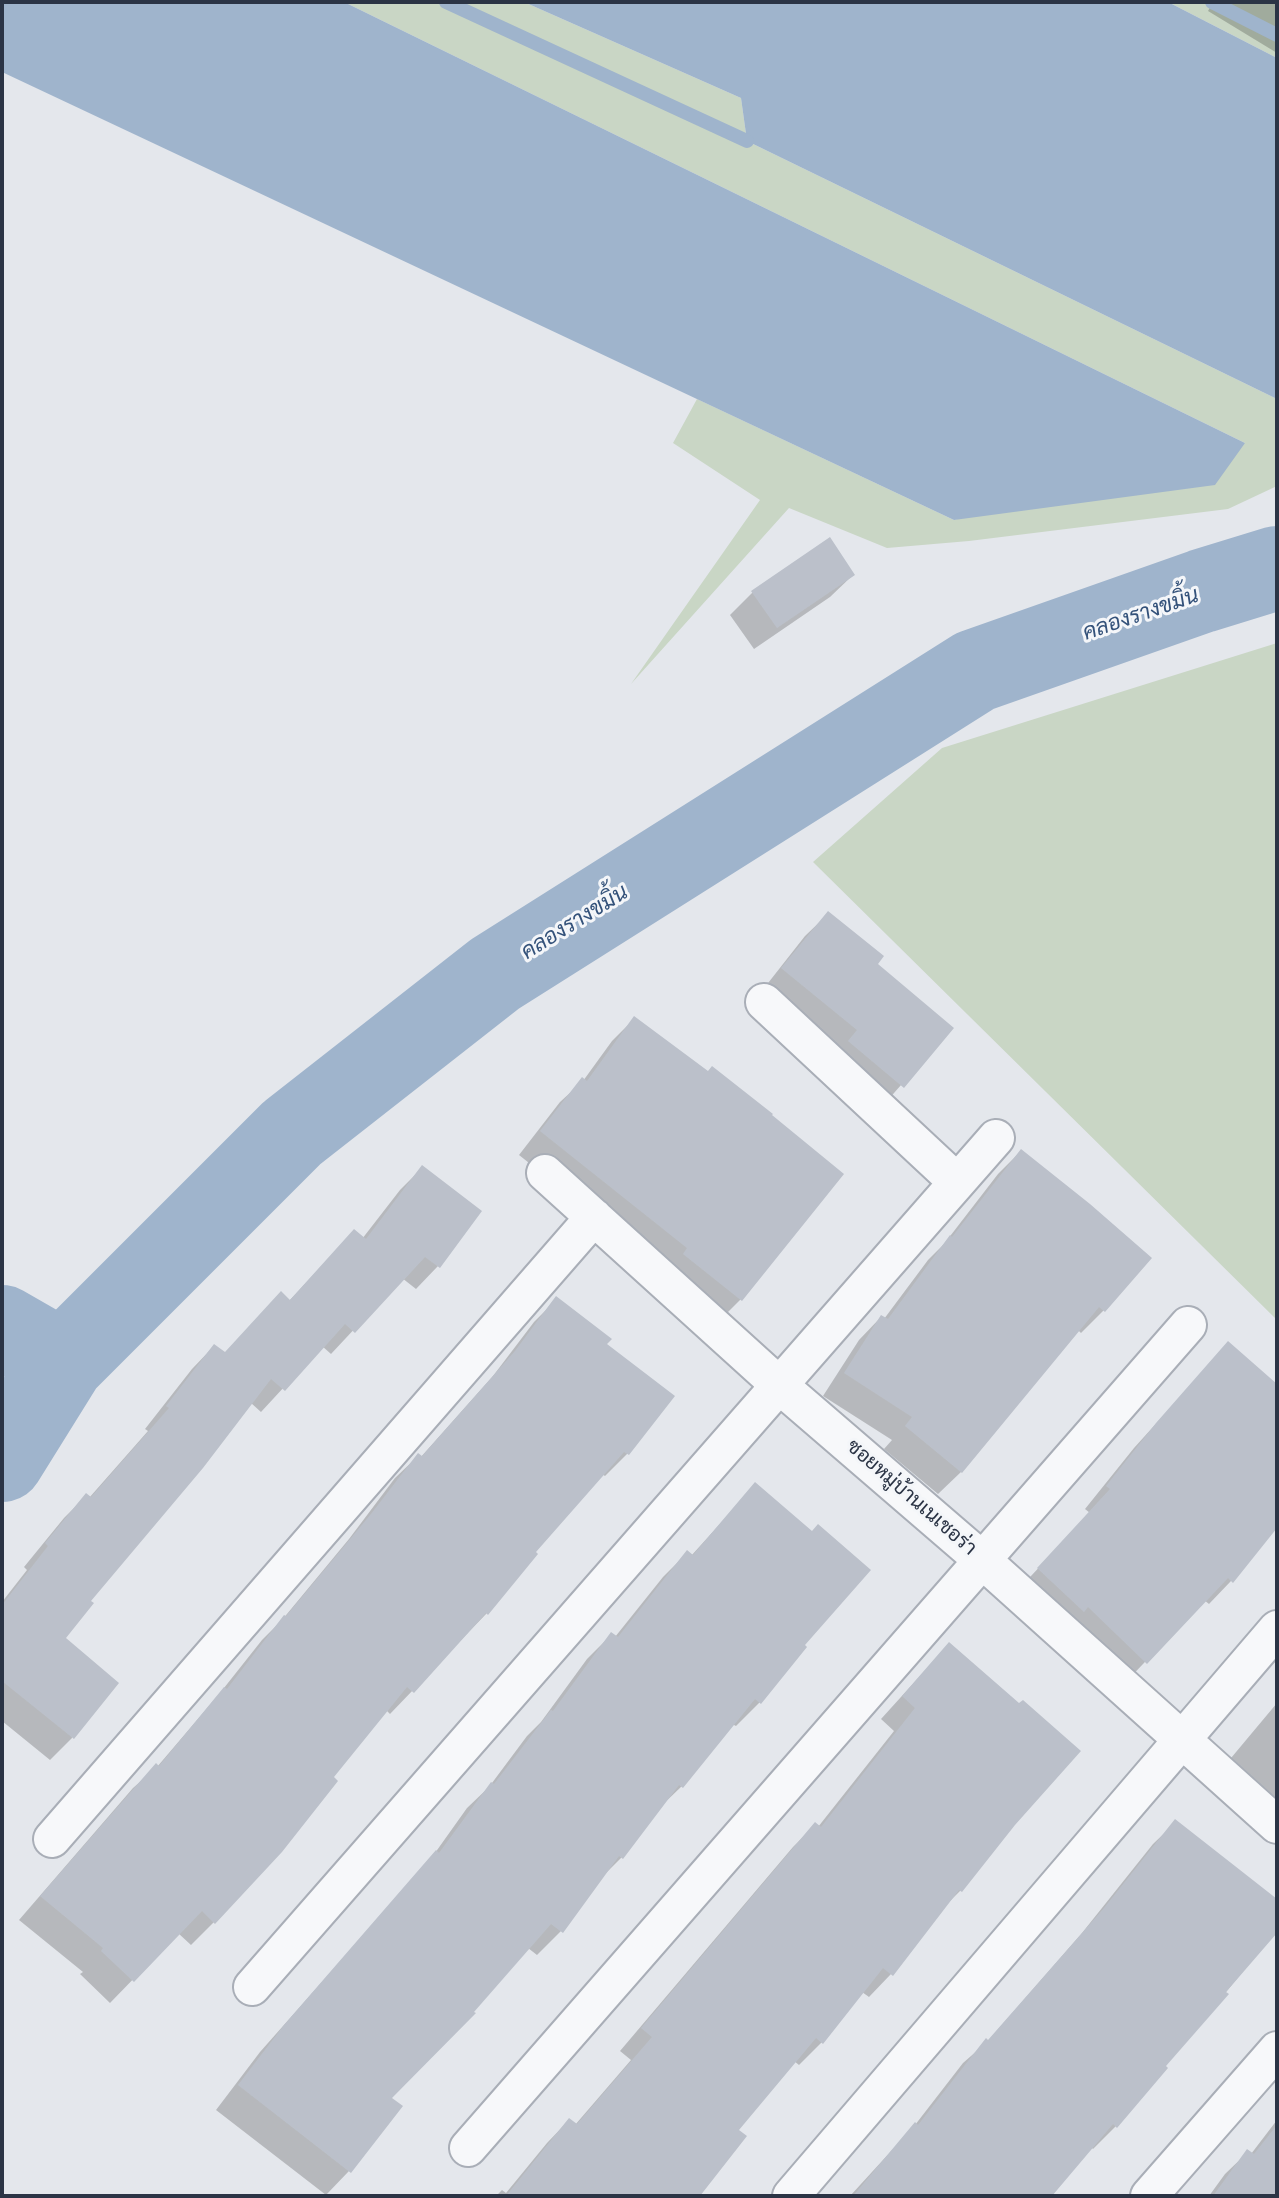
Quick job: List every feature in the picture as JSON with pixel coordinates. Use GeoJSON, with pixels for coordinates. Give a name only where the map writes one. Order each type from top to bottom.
{"type":"FeatureCollection","features":[{"type":"Feature","properties":{"kind":"street"},"geometry":{"type":"LineString","coordinates":[[764,1002],[957,1182]]}},
{"type":"Feature","properties":{"kind":"street"},"geometry":{"type":"LineString","coordinates":[[252,1987],[996,1138]]}},
{"type":"Feature","properties":{"kind":"street","name":"ซอยหมู่บ้านเนเชอร่า"},"geometry":{"type":"LineString","coordinates":[[545,1173],[779,1385],[981,1559],[1277,1825]]}},
{"type":"Feature","properties":{"kind":"street"},"geometry":{"type":"LineString","coordinates":[[52,1839],[594,1217]]}},
{"type":"Feature","properties":{"kind":"street"},"geometry":{"type":"LineString","coordinates":[[468,2148],[1188,1325]]}},
{"type":"Feature","properties":{"kind":"street"},"geometry":{"type":"LineString","coordinates":[[791,2196],[1277,1629]]}},
{"type":"Feature","properties":{"kind":"street"},"geometry":{"type":"LineString","coordinates":[[1149,2196],[1277,2050]]}},
{"type":"Feature","properties":{"kind":"green space"},"geometry":{"type":"Polygon","coordinates":[[[344,2],[524,2],[741,98],[747,141],[1277,399],[1277,486],[1228,509],[887,548],[789,508],[631,684],[760,500],[673,443],[697,399],[954,520],[1245,443],[344,2]]]}},
{"type":"Feature","properties":{"kind":"green space"},"geometry":{"type":"Polygon","coordinates":[[[1168,2],[1277,2],[1277,58],[1168,2]]]}},
{"type":"Feature","properties":{"kind":"green space"},"geometry":{"type":"Polygon","coordinates":[[[1277,643],[1277,1320],[813,862],[942,748],[1277,643]]]}},
{"type":"Feature","properties":{"kind":"water"},"geometry":{"type":"Polygon","coordinates":[[[2,2],[344,2],[1245,443],[1215,485],[954,520],[2,72],[2,2]]]}},
{"type":"Feature","properties":{"kind":"water"},"geometry":{"type":"Polygon","coordinates":[[[524,2],[1168,2],[1277,58],[1277,399],[747,141],[741,98],[524,2]]]}},
{"type":"Feature","properties":{"kind":"building"},"geometry":{"type":"Polygon","coordinates":[[[830,537],[855,575],[777,628],[751,591],[830,537]]]}},
{"type":"Feature","properties":{"kind":"building"},"geometry":{"type":"Polygon","coordinates":[[[828,911],[884,956],[878,964],[954,1028],[904,1088],[848,1041],[857,1030],[781,968],[828,911]]]}},
{"type":"Feature","properties":{"kind":"building"},"geometry":{"type":"Polygon","coordinates":[[[634,1016],[708,1071],[712,1066],[844,1174],[742,1301],[683,1254],[687,1248],[540,1131],[582,1077],[587,1081],[634,1016]]]}},
{"type":"Feature","properties":{"kind":"building"},"geometry":{"type":"Polygon","coordinates":[[[1021,1149],[1152,1258],[1105,1312],[1099,1307],[962,1473],[905,1426],[912,1417],[844,1373],[881,1315],[888,1319],[950,1235],[952,1237],[1021,1149]]]}},
{"type":"Feature","properties":{"kind":"building"},"geometry":{"type":"Polygon","coordinates":[[[422,1165],[482,1211],[440,1268],[425,1257],[355,1333],[345,1324],[285,1391],[271,1379],[203,1468],[91,1601],[94,1603],[66,1638],[119,1683],[74,1739],[2,1681],[2,1605],[48,1546],[45,1543],[86,1493],[91,1497],[169,1408],[166,1406],[214,1344],[225,1352],[281,1291],[290,1300],[354,1229],[366,1239],[422,1165]]]}},
{"type":"Feature","properties":{"kind":"building"},"geometry":{"type":"Polygon","coordinates":[[[556,1296],[612,1339],[607,1344],[675,1396],[629,1455],[624,1452],[536,1552],[538,1554],[488,1615],[486,1613],[414,1693],[407,1687],[334,1777],[338,1781],[282,1852],[215,1924],[202,1911],[134,1982],[101,1951],[103,1948],[40,1896],[156,1763],[159,1766],[224,1687],[227,1689],[418,1453],[422,1456],[515,1351],[556,1296]]]}},
{"type":"Feature","properties":{"kind":"building"},"geometry":{"type":"Polygon","coordinates":[[[1228,1341],[1277,1384],[1277,1528],[1233,1583],[1228,1578],[1147,1664],[1088,1607],[1084,1612],[1037,1568],[1110,1489],[1106,1486],[1156,1423],[1228,1341]]]}},
{"type":"Feature","properties":{"kind":"building"},"geometry":{"type":"Polygon","coordinates":[[[755,1482],[812,1531],[818,1524],[871,1570],[805,1645],[807,1647],[761,1704],[755,1699],[683,1788],[679,1785],[623,1859],[619,1856],[563,1933],[551,1924],[476,2013],[392,2098],[403,2106],[351,2173],[238,2085],[284,2025],[436,1850],[439,1853],[491,1782],[494,1784],[553,1711],[611,1632],[618,1637],[687,1550],[693,1555],[755,1482]]]}},
{"type":"Feature","properties":{"kind":"building"},"geometry":{"type":"Polygon","coordinates":[[[949,1642],[1019,1703],[1023,1700],[1081,1751],[1015,1825],[962,1892],[959,1890],[893,1976],[883,1968],[823,2044],[816,2038],[739,2130],[747,2136],[700,2196],[506,2196],[569,2118],[577,2124],[652,2037],[641,2028],[815,1822],[821,1827],[915,1708],[902,1696],[949,1642]]]}},
{"type":"Feature","properties":{"kind":"building"},"geometry":{"type":"Polygon","coordinates":[[[1175,1819],[1277,1899],[1277,1933],[1117,2128],[1113,2124],[1052,2196],[853,2196],[915,2122],[918,2125],[986,2038],[988,2040],[1104,1908],[1175,1819]]]}},
{"type":"Feature","properties":{"kind":"building"},"geometry":{"type":"Polygon","coordinates":[[[1277,2125],[1277,2196],[1213,2196],[1247,2149],[1254,2154],[1277,2125]]]}},
{"type":"Feature","properties":{"kind":"waterway"},"geometry":{"type":"LineString","coordinates":[[446,2],[747,141]]}},
{"type":"Feature","properties":{"kind":"waterway"},"geometry":{"type":"LineString","coordinates":[[1212,2],[1277,35]]}},
{"type":"Feature","properties":{"kind":"waterway","name":"คลองรางขมิ้น"},"geometry":{"type":"LineString","coordinates":[[2,1460],[63,1362],[292,1133],[495,974],[975,671],[1202,591],[1277,568]]}},
{"type":"Feature","properties":{"kind":"waterway"},"geometry":{"type":"LineString","coordinates":[[2,1327],[63,1362]]}}]}
